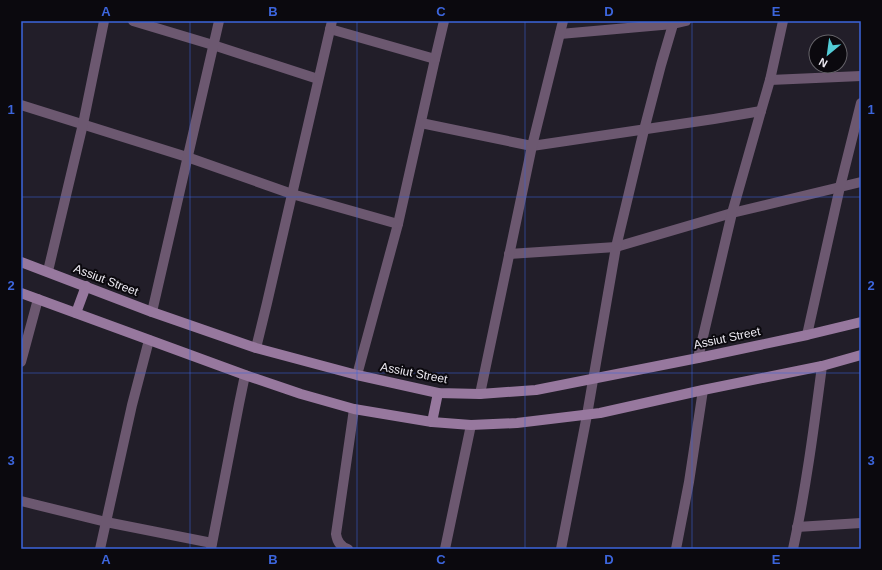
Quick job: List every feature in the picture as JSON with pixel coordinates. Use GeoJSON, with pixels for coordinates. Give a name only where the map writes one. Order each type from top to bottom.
{"type":"FeatureCollection","features":[{"type":"Feature","properties":{"kind":"street"},"geometry":{"type":"LineString","coordinates":[[48,272],[83,124],[104,21]]}},
{"type":"Feature","properties":{"kind":"street"},"geometry":{"type":"LineString","coordinates":[[133,21],[318,79]]}},
{"type":"Feature","properties":{"kind":"street"},"geometry":{"type":"LineString","coordinates":[[152,312],[219,21]]}},
{"type":"Feature","properties":{"kind":"street"},"geometry":{"type":"LineString","coordinates":[[357,375],[398,224],[444,21]]}},
{"type":"Feature","properties":{"kind":"street"},"geometry":{"type":"LineString","coordinates":[[480,394],[532,146],[563,21]]}},
{"type":"Feature","properties":{"kind":"street"},"geometry":{"type":"LineString","coordinates":[[560,34],[686,21]]}},
{"type":"Feature","properties":{"kind":"street"},"geometry":{"type":"LineString","coordinates":[[698,358],[732,213],[770,80],[783,21]]}},
{"type":"Feature","properties":{"kind":"street"},"geometry":{"type":"LineString","coordinates":[[561,549],[587,415],[616,247],[644,130],[674,22]]}},
{"type":"Feature","properties":{"kind":"street"},"geometry":{"type":"LineString","coordinates":[[256,348],[331,25],[435,59]]}},
{"type":"Feature","properties":{"kind":"street"},"geometry":{"type":"LineString","coordinates":[[770,80],[861,76]]}},
{"type":"Feature","properties":{"kind":"street"},"geometry":{"type":"LineString","coordinates":[[807,335],[840,187],[861,103]]}},
{"type":"Feature","properties":{"kind":"street"},"geometry":{"type":"LineString","coordinates":[[21,105],[187,158],[292,194],[398,224]]}},
{"type":"Feature","properties":{"kind":"street"},"geometry":{"type":"LineString","coordinates":[[421,122],[532,146],[761,111]]}},
{"type":"Feature","properties":{"kind":"street"},"geometry":{"type":"LineString","coordinates":[[509,254],[616,247],[732,213],[861,182]]}},
{"type":"Feature","properties":{"kind":"street","name":"Assiut Street"},"geometry":{"type":"LineString","coordinates":[[21,262],[152,312],[256,348],[357,375],[438,393],[480,394],[536,390],[698,358],[861,322]]}},
{"type":"Feature","properties":{"kind":"street"},"geometry":{"type":"LineString","coordinates":[[76,313],[86,286]]}},
{"type":"Feature","properties":{"kind":"street"},"geometry":{"type":"LineString","coordinates":[[21,293],[301,394],[354,409],[432,422],[471,425],[517,423],[600,413],[822,366],[861,356]]}},
{"type":"Feature","properties":{"kind":"street"},"geometry":{"type":"LineString","coordinates":[[21,362],[38,299]]}},
{"type":"Feature","properties":{"kind":"street"},"geometry":{"type":"LineString","coordinates":[[100,549],[132,405],[149,340]]}},
{"type":"Feature","properties":{"kind":"street"},"geometry":{"type":"LineString","coordinates":[[793,549],[814,425],[822,366]]}},
{"type":"Feature","properties":{"kind":"street"},"geometry":{"type":"LineString","coordinates":[[21,501],[212,546],[239,404],[246,375]]}},
{"type":"Feature","properties":{"kind":"street"},"geometry":{"type":"LineString","coordinates":[[676,549],[703,390]]}},
{"type":"Feature","properties":{"kind":"street"},"geometry":{"type":"LineString","coordinates":[[432,422],[438,393]]}},
{"type":"Feature","properties":{"kind":"street"},"geometry":{"type":"LineString","coordinates":[[348,549],[340,544],[336,534],[354,409]]}},
{"type":"Feature","properties":{"kind":"street"},"geometry":{"type":"LineString","coordinates":[[445,549],[471,425]]}},
{"type":"Feature","properties":{"kind":"street"},"geometry":{"type":"LineString","coordinates":[[797,527],[861,523]]}}]}
